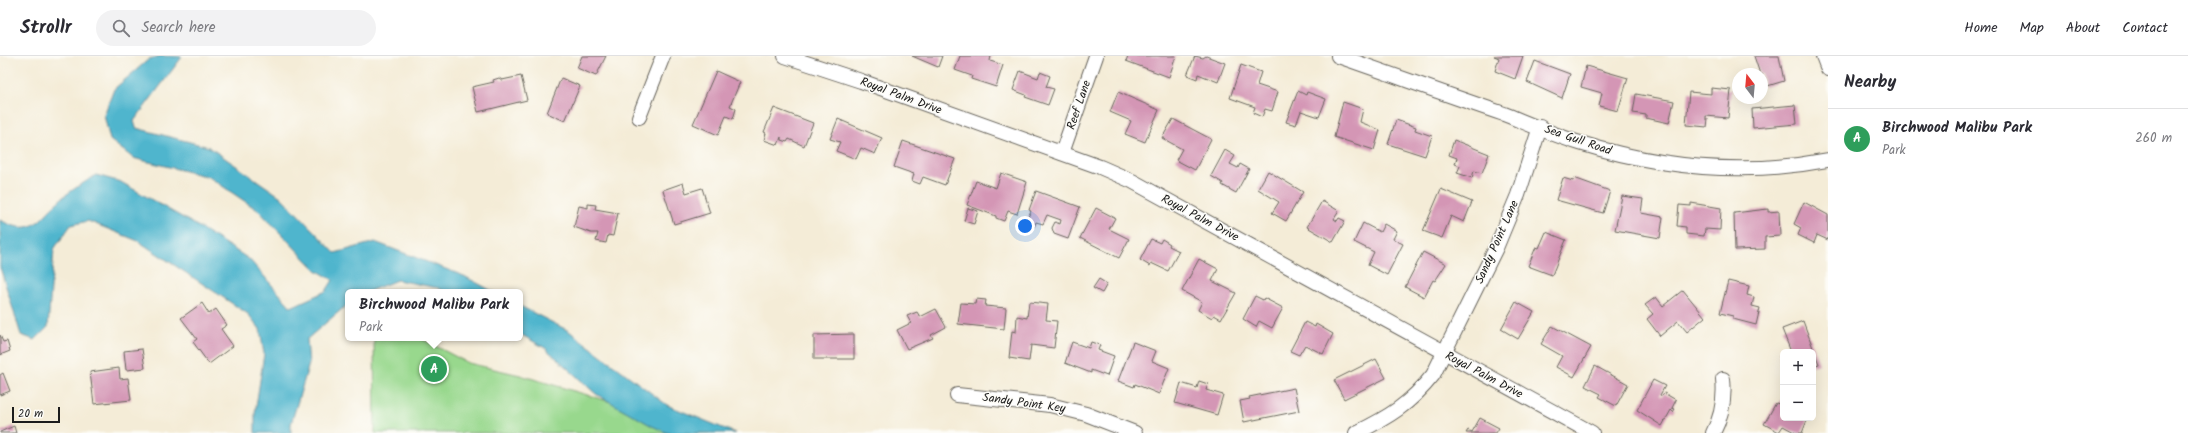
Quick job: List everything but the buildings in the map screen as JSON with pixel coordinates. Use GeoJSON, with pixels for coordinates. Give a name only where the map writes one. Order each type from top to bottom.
{"type":"FeatureCollection","features":[{"type":"Feature","properties":{"kind":"street"},"geometry":{"type":"LineString","coordinates":[[639,117],[663,56]]}},
{"type":"Feature","properties":{"kind":"street","name":"Royal Palm Drive"},"geometry":{"type":"LineString","coordinates":[[785,56],[861,81],[1062,153],[1132,181],[1592,433]]}},
{"type":"Feature","properties":{"kind":"street","name":"Reef Lane"},"geometry":{"type":"LineString","coordinates":[[1062,153],[1096,56]]}},
{"type":"Feature","properties":{"kind":"street","name":"Sea Gull Road"},"geometry":{"type":"LineString","coordinates":[[1338,56],[1579,142],[1620,154],[1678,164],[1746,169],[1794,166],[1828,160]]}},
{"type":"Feature","properties":{"kind":"street"},"geometry":{"type":"LineString","coordinates":[[1823,56],[1828,69]]}},
{"type":"Feature","properties":{"kind":"street","name":"Sandy Point Lane"},"geometry":{"type":"LineString","coordinates":[[1444,353],[1496,248],[1518,195],[1540,128]]}},
{"type":"Feature","properties":{"kind":"street"},"geometry":{"type":"LineString","coordinates":[[1356,433],[1402,408],[1419,393],[1433,374],[1444,353]]}},
{"type":"Feature","properties":{"kind":"street"},"geometry":{"type":"LineString","coordinates":[[1713,433],[1718,424],[1723,403],[1723,379]]}},
{"type":"Feature","properties":{"kind":"street","name":"Sandy Point Key"},"geometry":{"type":"LineString","coordinates":[[957,395],[1050,405],[1086,414],[1135,433]]}},
{"type":"Feature","properties":{"kind":"green space"},"geometry":{"type":"Polygon","coordinates":[[[374,341],[426,341],[468,363],[520,375],[702,429],[709,433],[375,433],[374,341]]]}},
{"type":"Feature","properties":{"kind":"water"},"geometry":{"type":"Polygon","coordinates":[[[161,56],[182,57],[134,121],[136,128],[209,147],[281,197],[335,253],[375,242],[464,276],[488,289],[440,289],[397,280],[374,289],[345,289],[345,307],[307,339],[309,364],[291,424],[291,433],[255,433],[255,413],[264,354],[260,329],[248,314],[138,241],[88,221],[71,225],[54,249],[48,327],[35,340],[21,335],[0,267],[0,220],[21,227],[36,223],[63,197],[96,175],[121,182],[199,227],[249,259],[291,307],[326,291],[333,280],[316,270],[259,211],[209,177],[133,158],[110,140],[104,115],[114,89],[149,59],[161,56]]]}},
{"type":"Feature","properties":{"kind":"water"},"geometry":{"type":"Polygon","coordinates":[[[523,308],[569,331],[667,405],[735,433],[668,433],[652,426],[596,394],[545,348],[523,336],[523,308]]]}},
{"type":"Feature","properties":{"kind":"place","name":"Birchwood Malibu Park"},"geometry":{"type":"Point","coordinates":[434,369]}}]}
